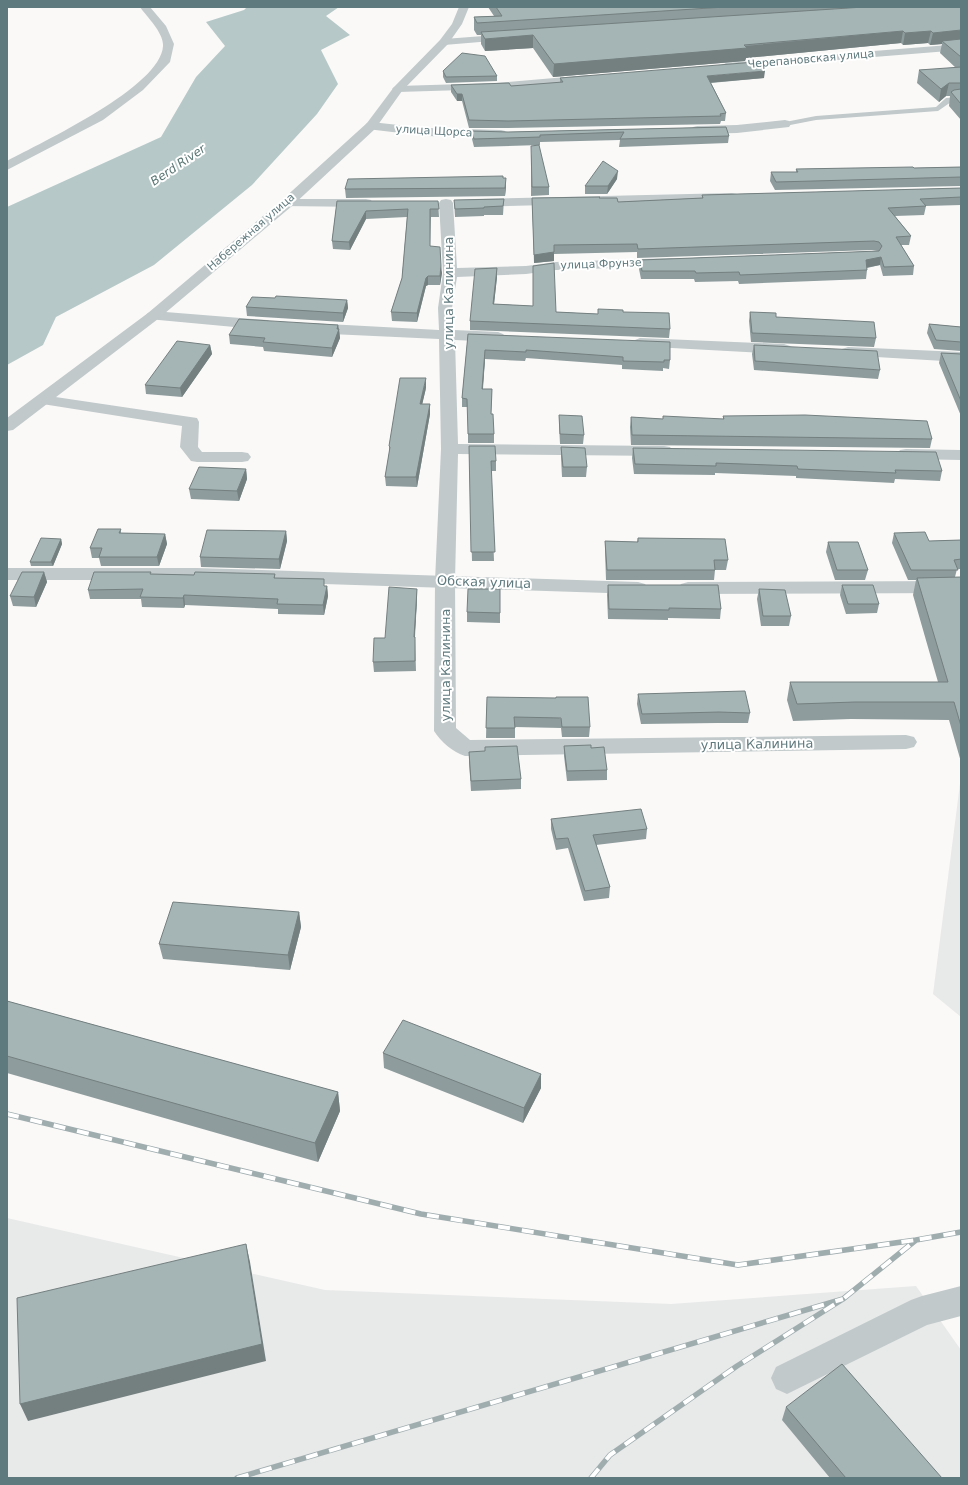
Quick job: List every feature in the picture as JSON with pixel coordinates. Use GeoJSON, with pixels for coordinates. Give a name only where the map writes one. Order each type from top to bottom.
{"type":"FeatureCollection","features":[{"type":"Feature","properties":{"kind":"street"},"geometry":{"type":"LineString","coordinates":[[7,166],[99,117],[139,88],[166,60],[169,44],[161,26],[145,7]]}},
{"type":"Feature","properties":{"kind":"street","name":"Набережная улица"},"geometry":{"type":"LineString","coordinates":[[7,426],[153,316],[287,203],[371,126],[398,89],[444,42],[457,24],[464,7]]}},
{"type":"Feature","properties":{"kind":"street"},"geometry":{"type":"LineString","coordinates":[[444,42],[522,37]]}},
{"type":"Feature","properties":{"kind":"street","name":"Черепановская улица"},"geometry":{"type":"LineString","coordinates":[[717,67],[961,47]]}},
{"type":"Feature","properties":{"kind":"street"},"geometry":{"type":"LineString","coordinates":[[398,89],[496,86],[598,77]]}},
{"type":"Feature","properties":{"kind":"street"},"geometry":{"type":"LineString","coordinates":[[682,130],[737,129],[785,124]]}},
{"type":"Feature","properties":{"kind":"street","name":"улица Щорса"},"geometry":{"type":"LineString","coordinates":[[371,126],[426,132],[516,134]]}},
{"type":"Feature","properties":{"kind":"street","name":"улица Калинина"},"geometry":{"type":"LineString","coordinates":[[742,197],[438,203],[450,273],[445,308],[450,449],[446,581],[445,731],[465,748],[906,742]]}},
{"type":"Feature","properties":{"kind":"street"},"geometry":{"type":"LineString","coordinates":[[287,203],[383,203]]}},
{"type":"Feature","properties":{"kind":"street","name":"улица Фрунзе"},"geometry":{"type":"LineString","coordinates":[[450,273],[526,270],[556,266],[680,262]]}},
{"type":"Feature","properties":{"kind":"street"},"geometry":{"type":"LineString","coordinates":[[153,316],[290,326],[510,338]]}},
{"type":"Feature","properties":{"kind":"street"},"geometry":{"type":"LineString","coordinates":[[629,343],[795,350]]}},
{"type":"Feature","properties":{"kind":"street"},"geometry":{"type":"LineString","coordinates":[[834,351],[961,357]]}},
{"type":"Feature","properties":{"kind":"street"},"geometry":{"type":"LineString","coordinates":[[42,400],[191,422],[189,447],[197,457],[242,457]]}},
{"type":"Feature","properties":{"kind":"street"},"geometry":{"type":"LineString","coordinates":[[450,449],[681,452]]}},
{"type":"Feature","properties":{"kind":"street"},"geometry":{"type":"LineString","coordinates":[[889,454],[961,454]]}},
{"type":"Feature","properties":{"kind":"street","name":"Обская улица"},"geometry":{"type":"LineString","coordinates":[[7,574],[197,574],[660,588],[961,587]]}},
{"type":"Feature","properties":{"kind":"street"},"geometry":{"type":"LineString","coordinates":[[787,1378],[922,1311],[961,1301]]}},
{"type":"Feature","properties":{"kind":"lane"},"geometry":{"type":"LineString","coordinates":[[785,124],[816,118],[938,109],[949,100],[961,99]]}},
{"type":"Feature","properties":{"kind":"shaded area"},"geometry":{"type":"Polygon","coordinates":[[[961,776],[961,1017],[933,994],[961,776]]]}},
{"type":"Feature","properties":{"kind":"shaded area"},"geometry":{"type":"Polygon","coordinates":[[[7,1218],[325,1290],[671,1304],[916,1286],[961,1350],[961,1478],[7,1478],[7,1218]]]}},
{"type":"Feature","properties":{"kind":"water","name":"Berd River"},"geometry":{"type":"Polygon","coordinates":[[[247,7],[339,7],[326,16],[350,35],[321,50],[338,84],[317,114],[252,185],[154,265],[56,317],[43,345],[7,365],[7,207],[161,137],[196,77],[225,46],[206,22],[244,10],[247,7]]]}},
{"type":"Feature","properties":{"kind":"building"},"geometry":{"type":"Polygon","coordinates":[[[496,7],[725,7],[477,23],[474,17],[502,16],[496,7]]]}},
{"type":"Feature","properties":{"kind":"building"},"geometry":{"type":"Polygon","coordinates":[[[864,7],[961,7],[961,30],[933,33],[931,31],[905,33],[903,31],[744,45],[747,48],[554,64],[533,35],[485,39],[481,32],[864,7]]]}},
{"type":"Feature","properties":{"kind":"building"},"geometry":{"type":"Polygon","coordinates":[[[961,39],[961,57],[942,41],[961,39]]]}},
{"type":"Feature","properties":{"kind":"building"},"geometry":{"type":"Polygon","coordinates":[[[462,53],[485,56],[497,76],[446,77],[443,71],[462,53]]]}},
{"type":"Feature","properties":{"kind":"building"},"geometry":{"type":"Polygon","coordinates":[[[755,62],[765,71],[707,76],[726,113],[720,114],[721,116],[508,121],[469,120],[462,94],[457,94],[451,85],[509,83],[511,86],[563,82],[560,78],[755,62]]]}},
{"type":"Feature","properties":{"kind":"building"},"geometry":{"type":"Polygon","coordinates":[[[961,67],[961,83],[949,83],[941,89],[919,70],[961,67]]]}},
{"type":"Feature","properties":{"kind":"building"},"geometry":{"type":"Polygon","coordinates":[[[961,89],[961,104],[951,92],[961,89]]]}},
{"type":"Feature","properties":{"kind":"building"},"geometry":{"type":"Polygon","coordinates":[[[726,127],[729,136],[620,139],[624,132],[474,139],[472,131],[508,132],[726,127]]]}},
{"type":"Feature","properties":{"kind":"building"},"geometry":{"type":"Polygon","coordinates":[[[539,145],[549,187],[532,187],[531,146],[539,145]]]}},
{"type":"Feature","properties":{"kind":"building"},"geometry":{"type":"Polygon","coordinates":[[[603,161],[618,171],[608,186],[585,186],[603,161]]]}},
{"type":"Feature","properties":{"kind":"building"},"geometry":{"type":"Polygon","coordinates":[[[961,167],[961,177],[776,182],[771,172],[798,172],[796,169],[961,167]]]}},
{"type":"Feature","properties":{"kind":"building"},"geometry":{"type":"Polygon","coordinates":[[[503,176],[503,178],[506,178],[505,188],[345,189],[348,179],[503,176]]]}},
{"type":"Feature","properties":{"kind":"building"},"geometry":{"type":"Polygon","coordinates":[[[961,188],[961,197],[920,199],[926,206],[888,208],[911,236],[896,237],[914,266],[884,267],[881,257],[866,260],[867,270],[740,275],[739,272],[696,273],[695,271],[642,271],[640,260],[879,251],[882,246],[879,242],[874,241],[638,249],[637,244],[554,245],[554,252],[534,255],[532,198],[600,197],[599,198],[617,198],[618,202],[703,198],[702,195],[961,188]]]}},
{"type":"Feature","properties":{"kind":"building"},"geometry":{"type":"Polygon","coordinates":[[[504,199],[503,206],[455,209],[454,200],[504,199]]]}},
{"type":"Feature","properties":{"kind":"building"},"geometry":{"type":"Polygon","coordinates":[[[337,201],[438,201],[439,209],[430,209],[430,246],[440,247],[440,276],[428,276],[426,278],[417,313],[391,312],[402,278],[408,209],[366,211],[349,242],[332,241],[337,201]]]}},
{"type":"Feature","properties":{"kind":"building"},"geometry":{"type":"Polygon","coordinates":[[[554,263],[556,312],[598,314],[598,309],[623,310],[623,312],[669,313],[670,329],[470,321],[475,269],[497,268],[493,304],[533,306],[533,266],[554,263]]]}},
{"type":"Feature","properties":{"kind":"building"},"geometry":{"type":"Polygon","coordinates":[[[276,296],[347,300],[343,313],[246,307],[252,297],[275,298],[276,296]]]}},
{"type":"Feature","properties":{"kind":"building"},"geometry":{"type":"Polygon","coordinates":[[[750,312],[776,313],[776,317],[874,322],[876,338],[752,333],[750,312]]]}},
{"type":"Feature","properties":{"kind":"building"},"geometry":{"type":"Polygon","coordinates":[[[239,319],[338,325],[337,329],[339,329],[332,348],[263,342],[265,338],[229,335],[239,319]]]}},
{"type":"Feature","properties":{"kind":"building"},"geometry":{"type":"Polygon","coordinates":[[[929,324],[961,327],[961,342],[936,340],[929,324]]]}},
{"type":"Feature","properties":{"kind":"building"},"geometry":{"type":"Polygon","coordinates":[[[468,334],[670,342],[670,360],[664,360],[664,362],[623,361],[623,357],[526,350],[526,352],[485,350],[482,389],[492,389],[491,414],[493,414],[494,434],[468,434],[467,399],[462,398],[468,334]]]}},
{"type":"Feature","properties":{"kind":"building"},"geometry":{"type":"Polygon","coordinates":[[[177,341],[210,345],[180,388],[145,385],[177,341]]]}},
{"type":"Feature","properties":{"kind":"building"},"geometry":{"type":"Polygon","coordinates":[[[754,345],[877,351],[880,370],[755,361],[754,345]]]}},
{"type":"Feature","properties":{"kind":"building"},"geometry":{"type":"Polygon","coordinates":[[[941,353],[961,354],[961,401],[941,353]]]}},
{"type":"Feature","properties":{"kind":"building"},"geometry":{"type":"Polygon","coordinates":[[[400,378],[426,378],[420,404],[430,404],[416,477],[385,477],[400,378]]]}},
{"type":"Feature","properties":{"kind":"building"},"geometry":{"type":"Polygon","coordinates":[[[559,415],[582,416],[584,435],[560,434],[559,415]]]}},
{"type":"Feature","properties":{"kind":"building"},"geometry":{"type":"Polygon","coordinates":[[[805,415],[927,421],[932,439],[632,435],[631,417],[663,419],[663,416],[724,419],[723,416],[805,415]]]}},
{"type":"Feature","properties":{"kind":"building"},"geometry":{"type":"Polygon","coordinates":[[[469,446],[495,446],[496,461],[491,461],[495,552],[471,552],[469,446]]]}},
{"type":"Feature","properties":{"kind":"building"},"geometry":{"type":"Polygon","coordinates":[[[561,447],[585,448],[587,467],[563,467],[561,447]]]}},
{"type":"Feature","properties":{"kind":"building"},"geometry":{"type":"Polygon","coordinates":[[[633,448],[936,452],[942,471],[895,470],[896,473],[798,469],[797,466],[716,463],[716,466],[635,464],[633,448]]]}},
{"type":"Feature","properties":{"kind":"building"},"geometry":{"type":"Polygon","coordinates":[[[199,467],[246,469],[237,491],[189,489],[199,467]]]}},
{"type":"Feature","properties":{"kind":"building"},"geometry":{"type":"Polygon","coordinates":[[[98,529],[121,529],[119,533],[165,534],[157,557],[99,557],[102,548],[90,548],[98,529]]]}},
{"type":"Feature","properties":{"kind":"building"},"geometry":{"type":"Polygon","coordinates":[[[207,530],[286,531],[279,559],[200,557],[207,530]]]}},
{"type":"Feature","properties":{"kind":"building"},"geometry":{"type":"Polygon","coordinates":[[[925,532],[929,541],[961,540],[961,559],[954,560],[958,570],[911,570],[894,533],[925,532]]]}},
{"type":"Feature","properties":{"kind":"building"},"geometry":{"type":"Polygon","coordinates":[[[41,538],[61,539],[51,562],[30,562],[41,538]]]}},
{"type":"Feature","properties":{"kind":"building"},"geometry":{"type":"Polygon","coordinates":[[[638,538],[725,539],[728,560],[714,560],[715,570],[607,570],[605,541],[638,542],[638,538]]]}},
{"type":"Feature","properties":{"kind":"building"},"geometry":{"type":"Polygon","coordinates":[[[828,542],[858,542],[868,570],[837,570],[828,542]]]}},
{"type":"Feature","properties":{"kind":"building"},"geometry":{"type":"Polygon","coordinates":[[[22,572],[44,572],[34,597],[10,596],[22,572]]]}},
{"type":"Feature","properties":{"kind":"building"},"geometry":{"type":"Polygon","coordinates":[[[94,572],[151,572],[150,574],[194,575],[195,572],[275,574],[274,578],[324,579],[324,586],[327,586],[323,605],[277,604],[278,599],[184,595],[183,598],[140,597],[143,589],[88,590],[94,572]]]}},
{"type":"Feature","properties":{"kind":"building"},"geometry":{"type":"Polygon","coordinates":[[[961,577],[961,726],[954,702],[855,702],[797,704],[790,682],[948,682],[917,578],[961,577]]]}},
{"type":"Feature","properties":{"kind":"building"},"geometry":{"type":"Polygon","coordinates":[[[608,585],[718,585],[721,609],[609,609],[608,585]]]}},
{"type":"Feature","properties":{"kind":"building"},"geometry":{"type":"Polygon","coordinates":[[[842,585],[873,585],[879,604],[848,604],[842,585]]]}},
{"type":"Feature","properties":{"kind":"building"},"geometry":{"type":"Polygon","coordinates":[[[389,587],[417,589],[414,637],[415,661],[373,662],[374,638],[385,638],[389,587]]]}},
{"type":"Feature","properties":{"kind":"building"},"geometry":{"type":"Polygon","coordinates":[[[468,589],[500,589],[500,613],[467,612],[468,589]]]}},
{"type":"Feature","properties":{"kind":"building"},"geometry":{"type":"Polygon","coordinates":[[[759,589],[785,590],[791,616],[763,616],[759,589]]]}},
{"type":"Feature","properties":{"kind":"building"},"geometry":{"type":"Polygon","coordinates":[[[745,691],[750,713],[719,712],[642,714],[638,694],[745,691]]]}},
{"type":"Feature","properties":{"kind":"building"},"geometry":{"type":"Polygon","coordinates":[[[487,697],[588,697],[590,727],[562,727],[561,718],[514,717],[515,728],[486,728],[487,697]]]}},
{"type":"Feature","properties":{"kind":"building"},"geometry":{"type":"Polygon","coordinates":[[[591,745],[591,748],[604,747],[607,770],[567,771],[564,746],[591,745]]]}},
{"type":"Feature","properties":{"kind":"building"},"geometry":{"type":"Polygon","coordinates":[[[517,746],[521,779],[471,781],[469,752],[485,751],[485,747],[517,746]]]}},
{"type":"Feature","properties":{"kind":"building"},"geometry":{"type":"Polygon","coordinates":[[[641,809],[647,829],[593,835],[610,887],[585,891],[568,838],[556,839],[551,819],[641,809]]]}},
{"type":"Feature","properties":{"kind":"building"},"geometry":{"type":"Polygon","coordinates":[[[173,902],[299,912],[288,955],[159,944],[173,902]]]}},
{"type":"Feature","properties":{"kind":"building"},"geometry":{"type":"Polygon","coordinates":[[[7,1001],[338,1092],[315,1143],[7,1056],[7,1001]]]}},
{"type":"Feature","properties":{"kind":"building"},"geometry":{"type":"Polygon","coordinates":[[[403,1020],[541,1074],[524,1108],[383,1053],[403,1020]]]}},
{"type":"Feature","properties":{"kind":"building"},"geometry":{"type":"Polygon","coordinates":[[[246,1244],[262,1344],[20,1404],[17,1298],[246,1244]]]}},
{"type":"Feature","properties":{"kind":"building"},"geometry":{"type":"Polygon","coordinates":[[[842,1364],[942,1478],[846,1478],[786,1407],[842,1364]]]}},
{"type":"Feature","properties":{"kind":"railway"},"geometry":{"type":"LineString","coordinates":[[7,1114],[421,1214],[738,1265],[916,1240]]}},
{"type":"Feature","properties":{"kind":"railway"},"geometry":{"type":"LineString","coordinates":[[916,1240],[961,1232]]}},
{"type":"Feature","properties":{"kind":"railway"},"geometry":{"type":"LineString","coordinates":[[843,1299],[916,1240]]}},
{"type":"Feature","properties":{"kind":"railway"},"geometry":{"type":"LineString","coordinates":[[237,1478],[843,1299]]}},
{"type":"Feature","properties":{"kind":"railway"},"geometry":{"type":"LineString","coordinates":[[591,1478],[610,1455],[737,1366],[843,1299]]}}]}
